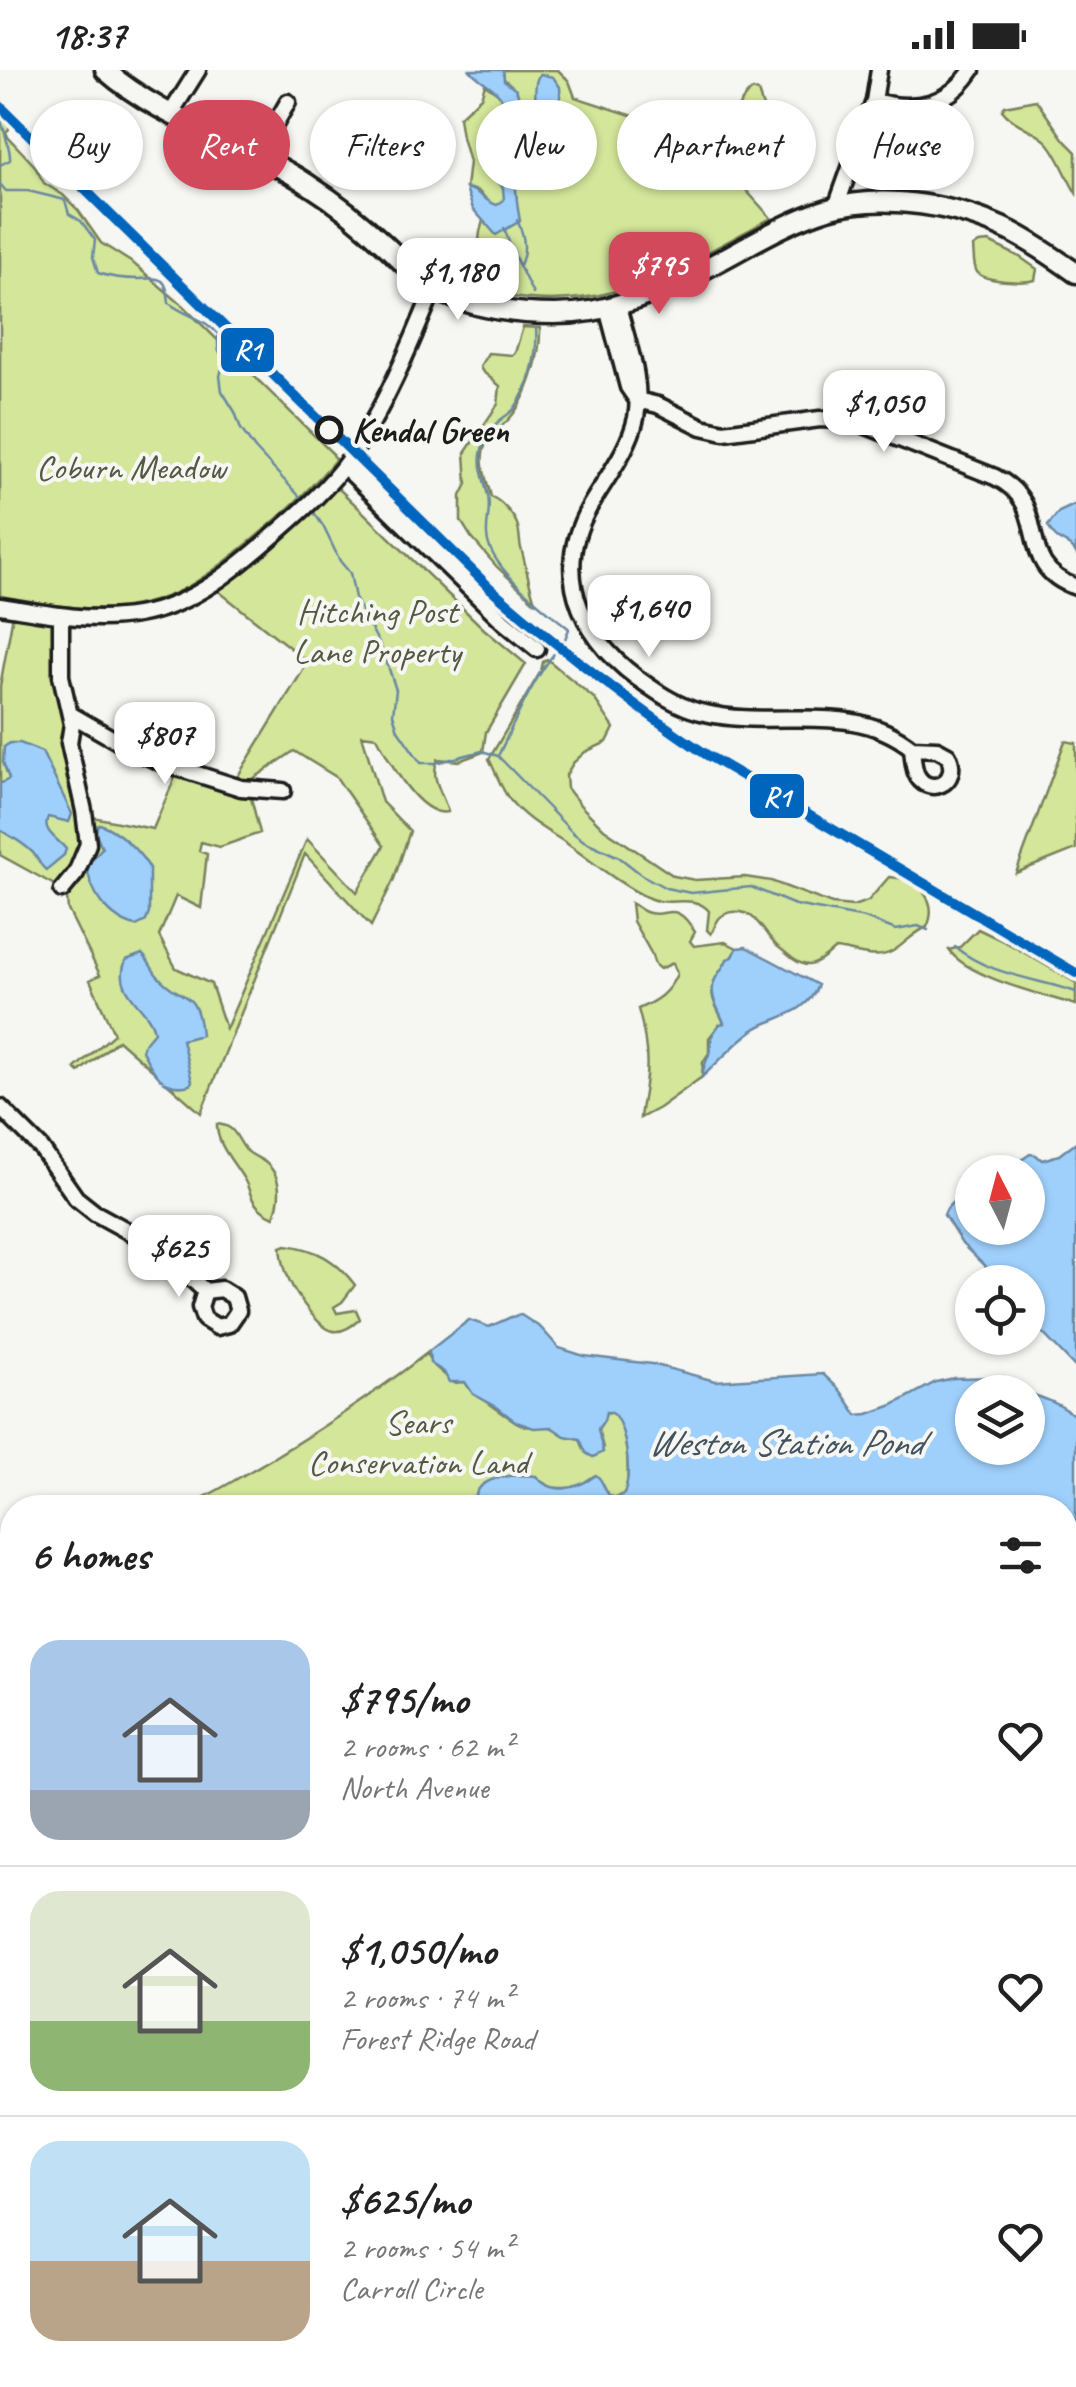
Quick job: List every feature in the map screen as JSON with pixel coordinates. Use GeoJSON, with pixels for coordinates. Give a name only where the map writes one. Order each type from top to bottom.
{"type":"FeatureCollection","features":[{"type":"Feature","properties":{"kind":"main road"},"geometry":{"type":"LineString","coordinates":[[104,70],[163,108]]}},
{"type":"Feature","properties":{"kind":"main road"},"geometry":{"type":"LineString","coordinates":[[290,174],[358,221],[434,288],[475,304],[525,312],[565,314],[612,307],[656,293],[796,222],[862,202],[917,205],[979,219],[1028,241],[1076,273]]}},
{"type":"Feature","properties":{"kind":"street"},"geometry":{"type":"LineString","coordinates":[[179,100],[198,70]]}},
{"type":"Feature","properties":{"kind":"street"},"geometry":{"type":"LineString","coordinates":[[874,100],[880,70]]}},
{"type":"Feature","properties":{"kind":"street"},"geometry":{"type":"LineString","coordinates":[[938,100],[954,92],[972,70]]}},
{"type":"Feature","properties":{"kind":"street"},"geometry":{"type":"LineString","coordinates":[[836,207],[842,190]]}},
{"type":"Feature","properties":{"kind":"street"},"geometry":{"type":"LineString","coordinates":[[856,190],[862,202]]}},
{"type":"Feature","properties":{"kind":"street"},"geometry":{"type":"LineString","coordinates":[[0,606],[120,618],[185,600],[228,573],[312,501],[344,466],[365,435],[406,354],[434,288]]}},
{"type":"Feature","properties":{"kind":"street"},"geometry":{"type":"LineString","coordinates":[[612,307],[628,387],[637,400],[635,420],[584,517],[573,550],[572,574],[582,614],[600,643],[640,680],[694,710],[736,717],[860,722],[888,731],[912,748]]}},
{"type":"Feature","properties":{"kind":"street"},"geometry":{"type":"LineString","coordinates":[[637,400],[658,405],[702,428],[724,432],[820,419],[854,421],[988,474],[1009,484],[1022,498],[1045,568],[1076,587]]}},
{"type":"Feature","properties":{"kind":"street"},"geometry":{"type":"LineString","coordinates":[[344,466],[504,622],[537,648]]}},
{"type":"Feature","properties":{"kind":"street"},"geometry":{"type":"LineString","coordinates":[[61,615],[61,676],[72,724],[68,743],[88,844],[76,873],[62,890]]}},
{"type":"Feature","properties":{"kind":"street"},"geometry":{"type":"LineString","coordinates":[[70,714],[162,763],[240,788],[282,791]]}},
{"type":"Feature","properties":{"kind":"street"},"geometry":{"type":"LineString","coordinates":[[0,1107],[41,1148],[76,1198],[157,1247],[204,1290]]}},
{"type":"Feature","properties":{"kind":"green space"},"geometry":{"type":"Polygon","coordinates":[[[503,70],[558,70],[569,81],[575,97],[584,100],[508,100],[512,86],[504,79],[503,70]]]}},
{"type":"Feature","properties":{"kind":"green space"},"geometry":{"type":"Polygon","coordinates":[[[485,84],[502,100],[478,100],[485,84]]]}},
{"type":"Feature","properties":{"kind":"green space"},"geometry":{"type":"Polygon","coordinates":[[[753,90],[761,100],[743,100],[753,90]]]}},
{"type":"Feature","properties":{"kind":"green space"},"geometry":{"type":"Polygon","coordinates":[[[1036,100],[1076,152],[1076,193],[1048,143],[1002,110],[1036,100]]]}},
{"type":"Feature","properties":{"kind":"green space"},"geometry":{"type":"Polygon","coordinates":[[[476,102],[476,190],[597,190],[597,104],[617,111],[617,190],[746,190],[771,218],[663,274],[594,296],[557,300],[517,298],[473,289],[488,201],[478,191],[466,188],[469,162],[459,117],[476,102]]]}},
{"type":"Feature","properties":{"kind":"green space","name":"Coburn Meadow"},"geometry":{"type":"Polygon","coordinates":[[[0,114],[9,123],[8,137],[30,161],[30,190],[55,190],[63,195],[101,243],[134,264],[181,304],[335,460],[263,531],[205,576],[173,594],[116,608],[0,596],[0,114]]]}},
{"type":"Feature","properties":{"kind":"green space"},"geometry":{"type":"Polygon","coordinates":[[[989,242],[1037,269],[1035,280],[996,280],[977,272],[973,247],[989,242]]]}},
{"type":"Feature","properties":{"kind":"green space"},"geometry":{"type":"Polygon","coordinates":[[[523,327],[540,328],[532,376],[516,410],[488,439],[483,461],[491,497],[506,508],[517,524],[535,602],[497,567],[461,521],[461,496],[467,484],[465,453],[498,404],[500,386],[480,366],[488,353],[515,353],[523,327]]]}},
{"type":"Feature","properties":{"kind":"green space","name":"Hitching Post Lane Property"},"geometry":{"type":"Polygon","coordinates":[[[337,487],[484,629],[526,664],[486,732],[483,752],[459,761],[438,759],[436,779],[448,812],[426,806],[397,772],[377,737],[362,735],[382,802],[410,831],[394,879],[371,926],[305,854],[201,1113],[118,1040],[79,1072],[75,1068],[114,1034],[90,980],[100,975],[68,910],[67,898],[88,862],[88,816],[153,829],[176,775],[250,794],[260,833],[220,847],[201,842],[199,851],[207,854],[201,908],[176,896],[159,936],[176,968],[211,984],[226,1029],[307,839],[357,892],[384,846],[336,777],[294,751],[247,783],[236,779],[308,662],[217,590],[337,487]]]}},
{"type":"Feature","properties":{"kind":"green space"},"geometry":{"type":"Polygon","coordinates":[[[13,615],[55,621],[66,776],[82,839],[78,862],[58,887],[0,855],[0,686],[13,615]]]}},
{"type":"Feature","properties":{"kind":"green space"},"geometry":{"type":"Polygon","coordinates":[[[547,659],[594,698],[614,728],[607,742],[585,752],[566,775],[567,788],[604,829],[674,876],[771,881],[832,904],[853,906],[868,901],[889,877],[899,878],[916,886],[928,899],[927,927],[886,954],[835,949],[817,963],[806,965],[778,947],[747,914],[724,914],[711,934],[707,930],[709,911],[703,906],[689,901],[651,899],[536,824],[507,796],[489,759],[547,659]]]}},
{"type":"Feature","properties":{"kind":"green space"},"geometry":{"type":"Polygon","coordinates":[[[1065,741],[1076,743],[1076,849],[1016,873],[1065,741]]]}},
{"type":"Feature","properties":{"kind":"green space"},"geometry":{"type":"Polygon","coordinates":[[[631,903],[653,914],[681,915],[695,932],[690,941],[694,946],[725,942],[737,948],[713,985],[714,1001],[724,1024],[709,1038],[702,1077],[640,1118],[647,1066],[638,1009],[661,996],[677,974],[673,963],[660,969],[655,965],[633,921],[631,903]]]}},
{"type":"Feature","properties":{"kind":"green space"},"geometry":{"type":"Polygon","coordinates":[[[978,929],[1076,983],[1076,1005],[1007,984],[958,960],[949,950],[960,947],[978,929]]]}},
{"type":"Feature","properties":{"kind":"green space"},"geometry":{"type":"Polygon","coordinates":[[[217,1124],[232,1129],[245,1149],[266,1163],[275,1175],[279,1195],[274,1217],[253,1200],[223,1147],[217,1124]]]}},
{"type":"Feature","properties":{"kind":"green space"},"geometry":{"type":"Polygon","coordinates":[[[281,1247],[307,1249],[341,1269],[355,1285],[334,1307],[337,1313],[356,1310],[360,1319],[338,1331],[321,1324],[290,1281],[281,1247]]]}},
{"type":"Feature","properties":{"kind":"green space","name":"Sears Conservation Land"},"geometry":{"type":"Polygon","coordinates":[[[427,1353],[434,1366],[453,1383],[465,1382],[525,1426],[547,1426],[580,1439],[584,1449],[603,1448],[598,1429],[606,1412],[614,1414],[622,1428],[627,1453],[626,1488],[623,1495],[608,1495],[594,1476],[576,1488],[553,1488],[530,1476],[511,1475],[484,1495],[208,1495],[369,1396],[427,1353]]]}},
{"type":"Feature","properties":{"kind":"water"},"geometry":{"type":"Polygon","coordinates":[[[470,70],[503,70],[504,80],[516,89],[520,100],[502,100],[470,70]]]}},
{"type":"Feature","properties":{"kind":"water"},"geometry":{"type":"Polygon","coordinates":[[[540,74],[553,77],[560,87],[560,100],[535,100],[540,74]]]}},
{"type":"Feature","properties":{"kind":"water"},"geometry":{"type":"Polygon","coordinates":[[[466,188],[497,205],[504,200],[503,190],[516,190],[520,221],[496,235],[473,209],[466,188]]]}},
{"type":"Feature","properties":{"kind":"water"},"geometry":{"type":"Polygon","coordinates":[[[1076,504],[1076,553],[1048,526],[1059,512],[1076,504]]]}},
{"type":"Feature","properties":{"kind":"water"},"geometry":{"type":"Polygon","coordinates":[[[10,743],[42,752],[72,814],[69,822],[48,817],[49,831],[66,849],[46,870],[27,847],[0,830],[0,784],[9,779],[3,762],[4,747],[10,743]]]}},
{"type":"Feature","properties":{"kind":"water"},"geometry":{"type":"Polygon","coordinates":[[[100,824],[128,842],[149,867],[149,913],[146,921],[136,926],[110,911],[92,885],[87,865],[102,848],[96,833],[100,824]]]}},
{"type":"Feature","properties":{"kind":"water"},"geometry":{"type":"Polygon","coordinates":[[[746,947],[818,985],[802,1006],[755,1029],[702,1077],[712,1036],[724,1023],[714,998],[714,982],[737,948],[746,947]]]}},
{"type":"Feature","properties":{"kind":"water"},"geometry":{"type":"Polygon","coordinates":[[[142,954],[156,974],[196,1009],[201,1035],[182,1040],[190,1085],[166,1083],[142,1051],[154,1032],[127,991],[123,972],[126,960],[142,954]]]}},
{"type":"Feature","properties":{"kind":"water"},"geometry":{"type":"Polygon","coordinates":[[[1076,1142],[1076,1368],[1045,1335],[1045,1265],[984,1265],[963,1245],[1045,1245],[1045,1159],[1059,1155],[1076,1142]]]}},
{"type":"Feature","properties":{"kind":"water"},"geometry":{"type":"Polygon","coordinates":[[[955,1199],[955,1233],[944,1215],[955,1199]]]}},
{"type":"Feature","properties":{"kind":"water","name":"Weston Station Pond"},"geometry":{"type":"Polygon","coordinates":[[[521,1315],[541,1328],[559,1348],[584,1356],[652,1364],[715,1381],[823,1374],[857,1415],[893,1405],[936,1382],[955,1378],[955,1465],[1045,1465],[1045,1399],[1076,1417],[1076,1495],[621,1495],[628,1463],[624,1440],[612,1412],[606,1412],[598,1429],[603,1452],[593,1457],[586,1453],[580,1439],[551,1427],[534,1428],[516,1422],[473,1394],[465,1382],[449,1382],[444,1372],[430,1363],[429,1351],[469,1320],[489,1327],[521,1315]]]}},
{"type":"Feature","properties":{"kind":"water","name":"Weston Station Pond"},"geometry":{"type":"Polygon","coordinates":[[[596,1475],[609,1495],[476,1495],[486,1483],[506,1476],[536,1476],[557,1488],[581,1484],[596,1475]]]}},
{"type":"Feature","properties":{"kind":"waterway"},"geometry":{"type":"LineString","coordinates":[[0,117],[10,160],[0,165]]}},
{"type":"Feature","properties":{"kind":"waterway"},"geometry":{"type":"LineString","coordinates":[[0,184],[6,191],[28,191],[65,200],[69,214],[81,221],[95,240],[93,257],[98,273],[162,281],[169,303],[218,334],[218,349],[224,360],[222,391],[241,429],[302,499]]}},
{"type":"Feature","properties":{"kind":"waterway"},"geometry":{"type":"LineString","coordinates":[[517,220],[524,242],[520,265]]}},
{"type":"Feature","properties":{"kind":"waterway"},"geometry":{"type":"LineString","coordinates":[[504,228],[533,294]]}},
{"type":"Feature","properties":{"kind":"waterway"},"geometry":{"type":"LineString","coordinates":[[536,328],[529,381],[514,409],[492,428],[482,451],[489,501],[487,535],[507,573],[569,629],[565,639]]}},
{"type":"Feature","properties":{"kind":"waterway"},"geometry":{"type":"LineString","coordinates":[[311,508],[350,573],[355,598],[383,651],[396,690],[393,714],[398,730],[421,763],[482,751],[498,756],[573,833],[666,888],[691,893],[751,887],[795,905],[865,918],[896,930],[918,926],[928,930]]}},
{"type":"Feature","properties":{"kind":"waterway"},"geometry":{"type":"LineString","coordinates":[[499,754],[532,688],[556,651]]}},
{"type":"Feature","properties":{"kind":"waterway"},"geometry":{"type":"LineString","coordinates":[[955,947],[997,970],[1076,992]]}},
{"type":"Feature","properties":{"kind":"transit line","name":"R1"},"geometry":{"type":"LineString","coordinates":[[0,106],[490,588],[569,654],[707,755],[1076,973]]}},
{"type":"Feature","properties":{"kind":"place","name":"Kendal Green"},"geometry":{"type":"Point","coordinates":[329,430]}}]}
